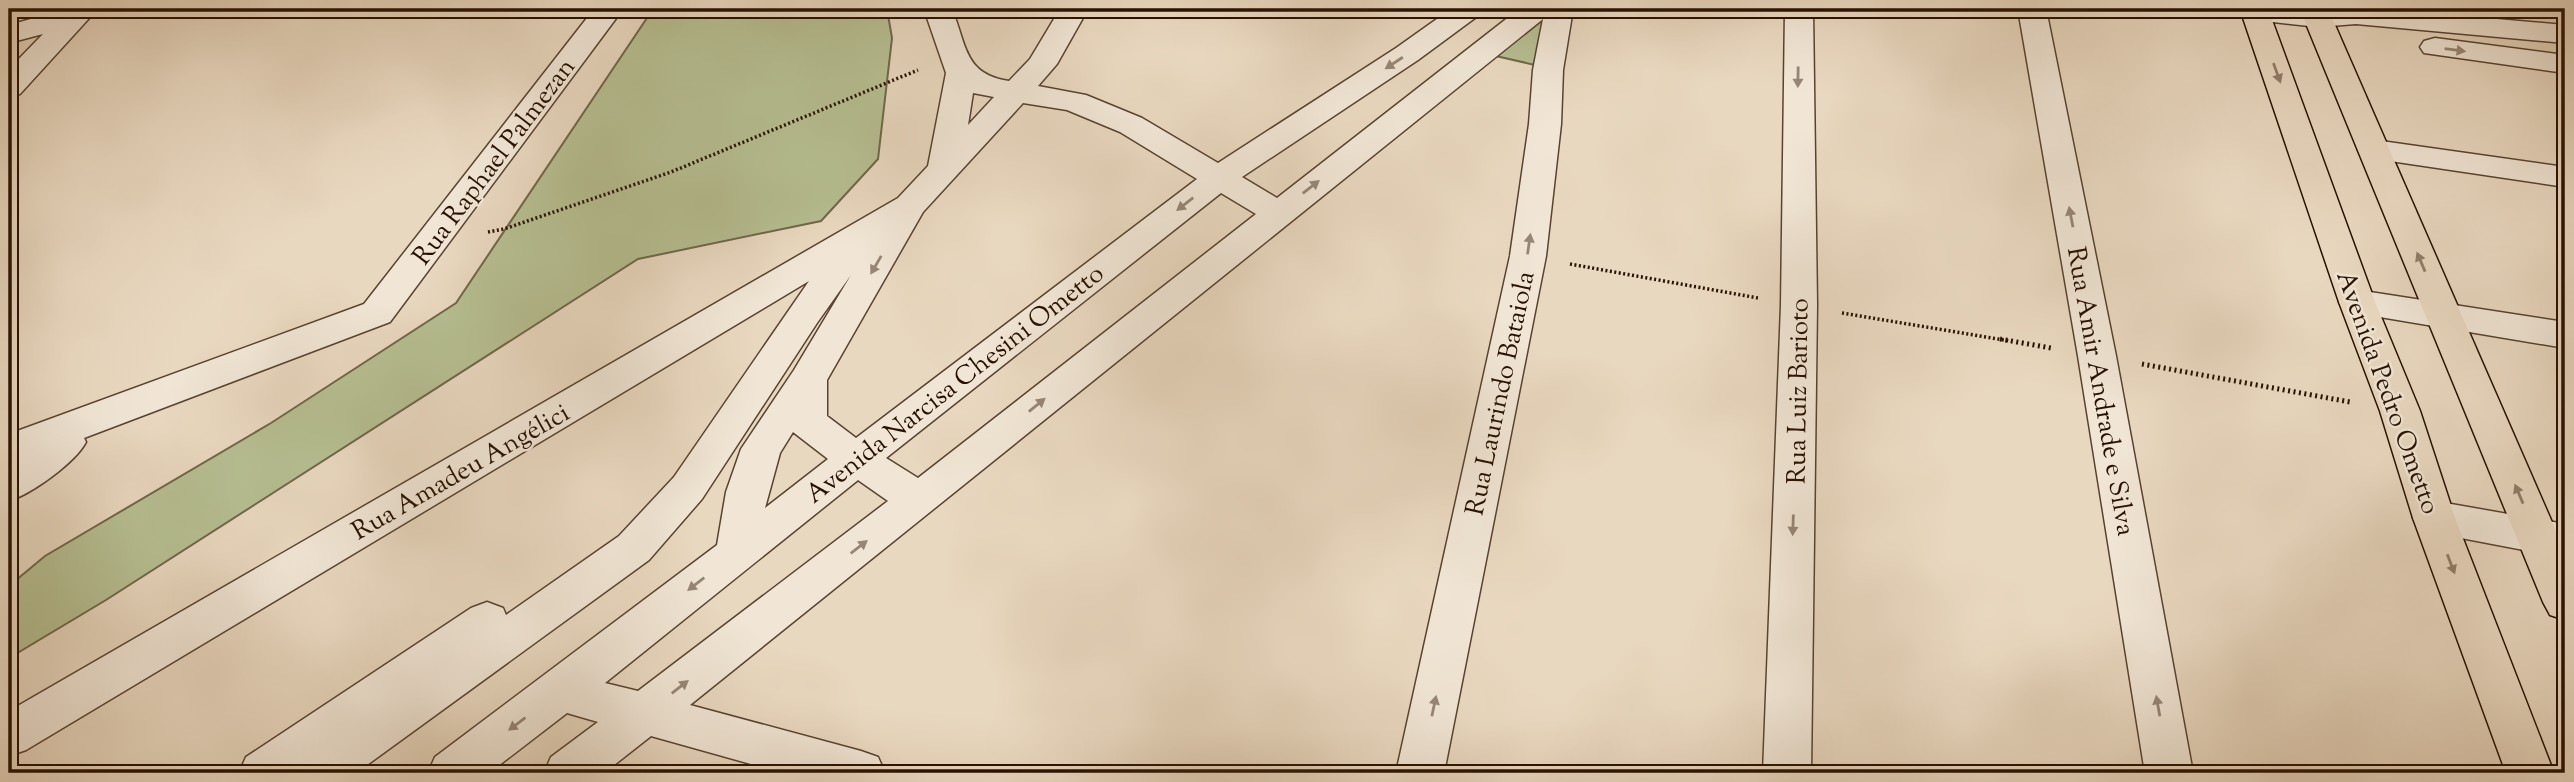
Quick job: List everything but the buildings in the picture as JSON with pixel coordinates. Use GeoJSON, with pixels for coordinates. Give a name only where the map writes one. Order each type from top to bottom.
{"type":"FeatureCollection","features":[{"type":"Feature","properties":{"kind":"main road","name":"Avenida Pedro Ometto"},"geometry":{"type":"LineString","coordinates":[[2254,10],[2357,302],[2400,411],[2434,518],[2530,773]]}},
{"type":"Feature","properties":{"kind":"main road"},"geometry":{"type":"LineString","coordinates":[[2316,13],[2444,316],[2551,539],[2565,602]]}},
{"type":"Feature","properties":{"kind":"street","name":"Rua Raphael Palmezan"},"geometry":{"type":"LineString","coordinates":[[100,417],[377,313],[609,9]]}},
{"type":"Feature","properties":{"kind":"street"},"geometry":{"type":"LineString","coordinates":[[938,9],[958,64],[981,86],[1075,102],[1131,125],[1278,213]]}},
{"type":"Feature","properties":{"kind":"street"},"geometry":{"type":"LineString","coordinates":[[737,552],[747,492],[761,449],[808,380],[910,206],[1020,91],[1042,64],[1074,9]]}},
{"type":"Feature","properties":{"kind":"street","name":"Avenida Narcisa Chesini Ometto"},"geometry":{"type":"LineString","coordinates":[[452,773],[1219,179],[1433,37],[1469,9]]}},
{"type":"Feature","properties":{"kind":"street"},"geometry":{"type":"LineString","coordinates":[[568,773],[919,499],[1537,9]]}},
{"type":"Feature","properties":{"kind":"street","name":"Rua Laurindo Bataiola"},"geometry":{"type":"LineString","coordinates":[[1420,773],[1528,256],[1545,124],[1548,71],[1559,9]]}},
{"type":"Feature","properties":{"kind":"street","name":"Rua Luiz Barioto"},"geometry":{"type":"LineString","coordinates":[[1787,773],[1799,306],[1798,9]]}},
{"type":"Feature","properties":{"kind":"street","name":"Rua Amir Andrade e Silva"},"geometry":{"type":"LineString","coordinates":[[2032,9],[2169,773]]}},
{"type":"Feature","properties":{"kind":"street"},"geometry":{"type":"LineString","coordinates":[[2552,9],[2565,32]]}},
{"type":"Feature","properties":{"kind":"street"},"geometry":{"type":"LineString","coordinates":[[2254,10],[2356,15],[2565,32]]}},
{"type":"Feature","properties":{"kind":"street"},"geometry":{"type":"LineString","coordinates":[[9,34],[88,12]]}},
{"type":"Feature","properties":{"kind":"street"},"geometry":{"type":"LineString","coordinates":[[9,87],[88,12]]}},
{"type":"Feature","properties":{"kind":"street"},"geometry":{"type":"LineString","coordinates":[[2316,13],[2354,32],[2406,44],[2565,64]]}},
{"type":"Feature","properties":{"kind":"street"},"geometry":{"type":"LineString","coordinates":[[1433,37],[1481,55],[1548,71]]}},
{"type":"Feature","properties":{"kind":"street"},"geometry":{"type":"LineString","coordinates":[[944,170],[958,64]]}},
{"type":"Feature","properties":{"kind":"street"},"geometry":{"type":"LineString","coordinates":[[2374,150],[2565,177]]}},
{"type":"Feature","properties":{"kind":"street","name":"Rua Amadeu Angélici"},"geometry":{"type":"LineString","coordinates":[[9,735],[910,206]]}},
{"type":"Feature","properties":{"kind":"street"},"geometry":{"type":"LineString","coordinates":[[263,773],[605,541],[707,449],[743,407],[804,314],[862,235]]}},
{"type":"Feature","properties":{"kind":"street"},"geometry":{"type":"LineString","coordinates":[[2357,302],[2565,335]]}},
{"type":"Feature","properties":{"kind":"street"},"geometry":{"type":"LineString","coordinates":[[808,380],[807,422],[856,459],[919,499]]}},
{"type":"Feature","properties":{"kind":"street"},"geometry":{"type":"LineString","coordinates":[[9,450],[100,417]]}},
{"type":"Feature","properties":{"kind":"street"},"geometry":{"type":"LineString","coordinates":[[9,485],[100,417]]}},
{"type":"Feature","properties":{"kind":"street"},"geometry":{"type":"LineString","coordinates":[[707,449],[761,449]]}},
{"type":"Feature","properties":{"kind":"street"},"geometry":{"type":"LineString","coordinates":[[317,773],[634,548],[688,488],[707,449]]}},
{"type":"Feature","properties":{"kind":"street"},"geometry":{"type":"LineString","coordinates":[[2434,518],[2551,539]]}},
{"type":"Feature","properties":{"kind":"street"},"geometry":{"type":"LineString","coordinates":[[561,691],[861,773]]}},
{"type":"Feature","properties":{"kind":"path"},"geometry":{"type":"LineString","coordinates":[[432,241],[504,229],[671,172],[958,64]]}},
{"type":"Feature","properties":{"kind":"path"},"geometry":{"type":"LineString","coordinates":[[1528,256],[2400,411]]}},
{"type":"Feature","properties":{"kind":"green space"},"geometry":{"type":"Polygon","coordinates":[[[653,9],[887,9],[892,38],[878,159],[821,221],[638,259],[106,600],[9,658],[9,586],[45,556],[271,423],[456,303],[653,9]]]}},
{"type":"Feature","properties":{"kind":"green space"},"geometry":{"type":"Polygon","coordinates":[[[1542,9],[1555,9],[1544,67],[1487,54],[1542,9]]]}}]}
